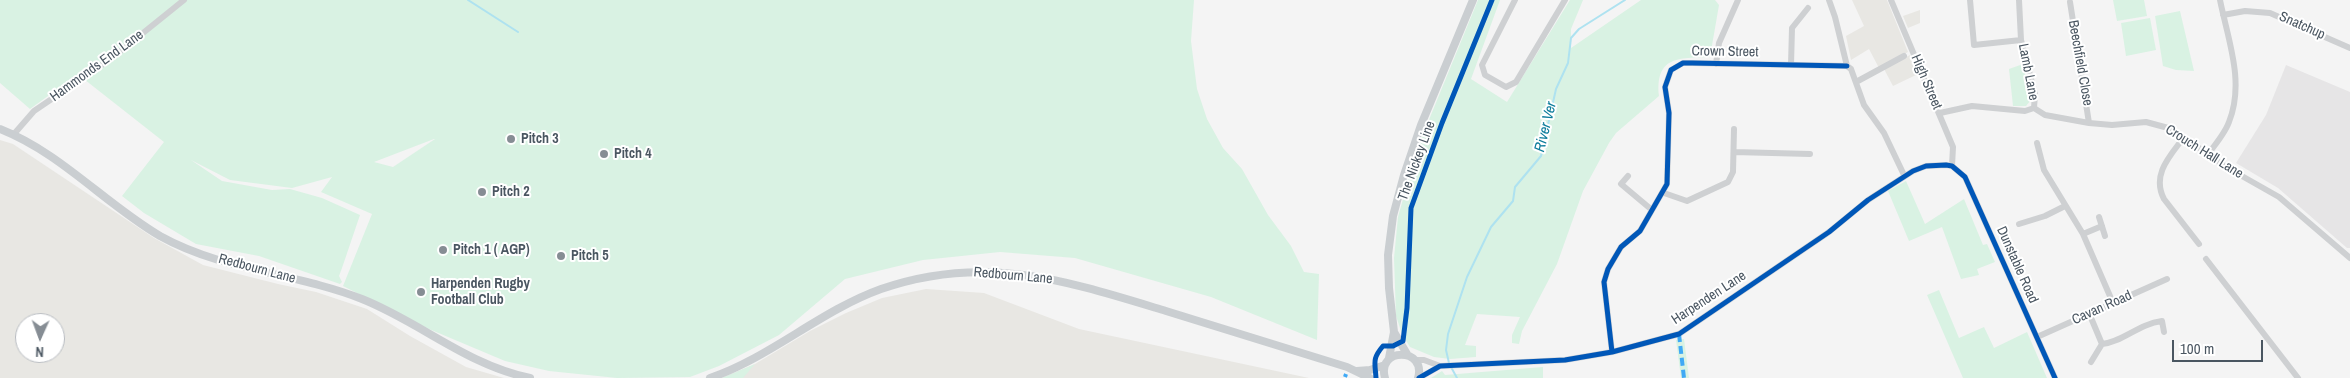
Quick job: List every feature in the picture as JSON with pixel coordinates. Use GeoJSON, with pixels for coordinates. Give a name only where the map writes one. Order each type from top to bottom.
{"type":"FeatureCollection","features":[{"type":"Feature","properties":{"kind":"main road"},"geometry":{"type":"LineString","coordinates":[[1385,378],[1394,332],[1388,277],[1393,216],[1404,175],[1421,125],[1473,0]]}},
{"type":"Feature","properties":{"kind":"main road","name":"Redbourn Lane"},"geometry":{"type":"LineString","coordinates":[[0,129],[14,134],[54,158],[139,222],[184,248],[223,261],[334,290],[364,300],[469,357],[502,371],[530,378]]}},
{"type":"Feature","properties":{"kind":"main road","name":"Redbourn Lane"},"geometry":{"type":"LineString","coordinates":[[710,378],[742,365],[827,314],[865,295],[925,278],[986,271],[1033,275],[1083,286],[1357,371],[1370,378]]}},
{"type":"Feature","properties":{"kind":"main road"},"geometry":{"type":"LineString","coordinates":[[1394,332],[1407,354],[1415,360],[1419,367],[1419,378]]}},
{"type":"Feature","properties":{"kind":"main road","name":"Redbourn Lane"},"geometry":{"type":"LineString","coordinates":[[1357,371],[1370,370],[1387,362],[1397,354],[1407,354]]}},
{"type":"Feature","properties":{"kind":"street","name":"Hammonds End Lane"},"geometry":{"type":"LineString","coordinates":[[14,134],[34,111],[112,58],[184,0]]}},
{"type":"Feature","properties":{"kind":"street"},"geometry":{"type":"LineString","coordinates":[[1515,0],[1482,65],[1485,75],[1506,87],[1516,82],[1565,0]]}},
{"type":"Feature","properties":{"kind":"street"},"geometry":{"type":"LineString","coordinates":[[1716,64],[1719,43],[1738,0]]}},
{"type":"Feature","properties":{"kind":"street"},"geometry":{"type":"LineString","coordinates":[[1829,0],[1836,17],[1847,66],[1851,69],[1868,112],[1884,133],[1904,176]]}},
{"type":"Feature","properties":{"kind":"street","name":"High Street"},"geometry":{"type":"LineString","coordinates":[[1891,0],[1908,54],[1940,113],[1953,147],[1952,166]]}},
{"type":"Feature","properties":{"kind":"street"},"geometry":{"type":"LineString","coordinates":[[1970,0],[1974,45],[2021,40]]}},
{"type":"Feature","properties":{"kind":"street","name":"Lamb Lane"},"geometry":{"type":"LineString","coordinates":[[1940,113],[1972,106],[2025,111],[2034,108],[2035,94],[2021,40],[2019,0]]}},
{"type":"Feature","properties":{"kind":"street"},"geometry":{"type":"LineString","coordinates":[[2208,154],[2229,124],[2235,101],[2234,60],[2220,0]]}},
{"type":"Feature","properties":{"kind":"street","name":"Beechfield Close"},"geometry":{"type":"LineString","coordinates":[[2070,2],[2089,123]]}},
{"type":"Feature","properties":{"kind":"street"},"geometry":{"type":"LineString","coordinates":[[1791,65],[1792,28],[1808,8]]}},
{"type":"Feature","properties":{"kind":"street","name":"Snatchup"},"geometry":{"type":"LineString","coordinates":[[2224,16],[2245,11],[2270,12],[2350,48]]}},
{"type":"Feature","properties":{"kind":"street"},"geometry":{"type":"LineString","coordinates":[[1856,82],[1908,54]]}},
{"type":"Feature","properties":{"kind":"street","name":"Crown Street"},"geometry":{"type":"LineString","coordinates":[[1664,193],[1669,171],[1669,112],[1665,88],[1668,75],[1677,65],[1683,63],[1847,66]]}},
{"type":"Feature","properties":{"kind":"street","name":"Crouch Hall Lane"},"geometry":{"type":"LineString","coordinates":[[2034,108],[2045,116],[2089,123],[2146,122],[2163,126],[2184,137],[2242,177],[2279,197],[2350,258]]}},
{"type":"Feature","properties":{"kind":"street"},"geometry":{"type":"LineString","coordinates":[[1612,352],[1604,282],[1608,270],[1621,246],[1640,231],[1664,193],[1687,201],[1722,187],[1732,176],[1734,129]]}},
{"type":"Feature","properties":{"kind":"street"},"geometry":{"type":"LineString","coordinates":[[2184,137],[2163,166],[2159,178],[2160,190],[2164,199],[2199,244]]}},
{"type":"Feature","properties":{"kind":"street"},"geometry":{"type":"LineString","coordinates":[[2037,143],[2044,170],[2083,234],[2112,303]]}},
{"type":"Feature","properties":{"kind":"street"},"geometry":{"type":"LineString","coordinates":[[1734,152],[1810,154]]}},
{"type":"Feature","properties":{"kind":"street","name":"Harpenden Lane"},"geometry":{"type":"LineString","coordinates":[[1415,360],[1424,360],[1444,365],[1457,365],[1565,360],[1612,352],[1679,334],[1829,232],[1868,200],[1904,176],[1926,166],[1952,166]]}},
{"type":"Feature","properties":{"kind":"street","name":"Dunstable Road"},"geometry":{"type":"LineString","coordinates":[[1952,166],[1965,177],[2055,378]]}},
{"type":"Feature","properties":{"kind":"street"},"geometry":{"type":"LineString","coordinates":[[1628,176],[1621,184],[1652,210]]}},
{"type":"Feature","properties":{"kind":"street"},"geometry":{"type":"LineString","coordinates":[[2019,224],[2045,216],[2065,206]]}},
{"type":"Feature","properties":{"kind":"street"},"geometry":{"type":"LineString","coordinates":[[2099,217],[2105,236]]}},
{"type":"Feature","properties":{"kind":"street"},"geometry":{"type":"LineString","coordinates":[[2083,234],[2102,226]]}},
{"type":"Feature","properties":{"kind":"street"},"geometry":{"type":"LineString","coordinates":[[2206,258],[2298,378]]}},
{"type":"Feature","properties":{"kind":"street","name":"Cavan Road"},"geometry":{"type":"LineString","coordinates":[[2037,337],[2167,279]]}},
{"type":"Feature","properties":{"kind":"street"},"geometry":{"type":"LineString","coordinates":[[2089,313],[2102,344]]}},
{"type":"Feature","properties":{"kind":"street"},"geometry":{"type":"LineString","coordinates":[[2091,362],[2102,344],[2112,342],[2151,322],[2162,321],[2164,332]]}},
{"type":"Feature","properties":{"kind":"street"},"geometry":{"type":"LineString","coordinates":[[1419,378],[1444,365]]}},
{"type":"Feature","properties":{"kind":"shaded area"},"geometry":{"type":"Polygon","coordinates":[[[1852,0],[1887,0],[1908,52],[1879,68],[1869,49],[1851,60],[1846,36],[1864,26],[1852,0]]]}},
{"type":"Feature","properties":{"kind":"shaded area"},"geometry":{"type":"Polygon","coordinates":[[[1920,10],[1920,23],[1908,28],[1903,16],[1920,10]]]}},
{"type":"Feature","properties":{"kind":"shaded area"},"geometry":{"type":"Polygon","coordinates":[[[1910,55],[1918,74],[1893,86],[1884,69],[1910,55]]]}},
{"type":"Feature","properties":{"kind":"shaded area"},"geometry":{"type":"Polygon","coordinates":[[[2286,65],[2350,92],[2350,248],[2347,248],[2278,188],[2236,163],[2266,115],[2286,65]]]}},
{"type":"Feature","properties":{"kind":"shaded area"},"geometry":{"type":"Polygon","coordinates":[[[0,140],[13,144],[154,238],[203,265],[316,292],[367,309],[410,336],[466,367],[504,378],[0,378],[0,140]]]}},
{"type":"Feature","properties":{"kind":"shaded area"},"geometry":{"type":"Polygon","coordinates":[[[926,289],[984,293],[1079,329],[1309,378],[722,378],[755,364],[810,331],[846,313],[882,298],[926,289]]]}},
{"type":"Feature","properties":{"kind":"green space"},"geometry":{"type":"Polygon","coordinates":[[[0,0],[1194,0],[1191,41],[1197,89],[1207,119],[1223,148],[1242,169],[1268,215],[1291,246],[1304,272],[1319,274],[1317,340],[1211,297],[1075,258],[1000,252],[923,260],[845,279],[779,335],[719,366],[690,377],[617,378],[549,371],[505,361],[429,329],[343,286],[372,214],[321,192],[332,177],[292,188],[230,180],[191,160],[222,181],[272,190],[290,189],[322,198],[360,215],[339,276],[342,282],[340,284],[259,256],[196,244],[144,213],[122,196],[164,142],[80,76],[59,88],[30,109],[0,83],[0,0]],[[435,139],[374,162],[393,167],[435,139]]]}},
{"type":"Feature","properties":{"kind":"green space"},"geometry":{"type":"Polygon","coordinates":[[[1478,0],[1500,0],[1471,79],[1507,102],[1570,0],[1583,0],[1571,29],[1571,48],[1641,0],[1715,0],[1719,5],[1710,57],[1679,59],[1665,66],[1659,83],[1659,96],[1616,133],[1609,143],[1583,191],[1557,264],[1522,331],[1519,344],[1512,343],[1512,335],[1520,317],[1477,314],[1465,345],[1476,346],[1476,357],[1450,359],[1434,357],[1410,347],[1402,334],[1396,316],[1394,258],[1398,217],[1417,149],[1478,0]]]}},
{"type":"Feature","properties":{"kind":"green space"},"geometry":{"type":"Polygon","coordinates":[[[2113,0],[2144,0],[2147,16],[2117,21],[2113,0]]]}},
{"type":"Feature","properties":{"kind":"green space"},"geometry":{"type":"Polygon","coordinates":[[[2180,11],[2194,71],[2176,70],[2163,66],[2155,16],[2180,11]]]}},
{"type":"Feature","properties":{"kind":"green space"},"geometry":{"type":"Polygon","coordinates":[[[2150,18],[2156,50],[2126,56],[2121,23],[2150,18]]]}},
{"type":"Feature","properties":{"kind":"green space"},"geometry":{"type":"Polygon","coordinates":[[[2023,64],[2031,100],[2026,106],[2013,106],[2009,69],[2023,64]]]}},
{"type":"Feature","properties":{"kind":"green space"},"geometry":{"type":"Polygon","coordinates":[[[1906,181],[1925,224],[1964,199],[1983,245],[1987,244],[1995,262],[1977,269],[1979,275],[1961,279],[1942,227],[1909,241],[1888,191],[1906,181]]]}},
{"type":"Feature","properties":{"kind":"green space"},"geometry":{"type":"Polygon","coordinates":[[[1939,290],[1959,338],[1984,327],[1994,348],[2027,332],[2047,378],[1963,378],[1927,295],[1939,290]]]}},
{"type":"Feature","properties":{"kind":"green space"},"geometry":{"type":"Polygon","coordinates":[[[1684,339],[1689,378],[1681,378],[1676,340],[1684,339]]]}},
{"type":"Feature","properties":{"kind":"green space"},"geometry":{"type":"Polygon","coordinates":[[[755,364],[743,378],[722,378],[755,364]]]}},
{"type":"Feature","properties":{"kind":"green space"},"geometry":{"type":"Polygon","coordinates":[[[1543,367],[1543,378],[1431,378],[1442,371],[1445,375],[1543,367]]]}},
{"type":"Feature","properties":{"kind":"waterway"},"geometry":{"type":"LineString","coordinates":[[468,0],[518,32]]}},
{"type":"Feature","properties":{"kind":"waterway","name":"River Ver"},"geometry":{"type":"LineString","coordinates":[[1449,363],[1446,350],[1448,334],[1467,277],[1491,227],[1513,201],[1515,187],[1541,156],[1556,89],[1568,63],[1571,38],[1579,29],[1625,0]]}},
{"type":"Feature","properties":{"kind":"waterway","name":"River Ver"},"geometry":{"type":"LineString","coordinates":[[1451,367],[1457,378]]}},
{"type":"Feature","properties":{"kind":"marked path"},"geometry":{"type":"LineString","coordinates":[[1679,334],[1684,378]]}},
{"type":"Feature","properties":{"kind":"cycle path","name":"The Nickey Line"},"geometry":{"type":"LineString","coordinates":[[1376,378],[1375,361],[1377,354],[1383,346],[1393,346],[1403,341],[1407,308],[1411,208],[1442,123],[1492,0]]}},
{"type":"Feature","properties":{"kind":"cycle path"},"geometry":{"type":"LineString","coordinates":[[1612,352],[1604,282],[1608,269],[1621,247],[1640,231],[1667,184],[1669,113],[1665,87],[1671,70],[1683,63],[1847,66]]}},
{"type":"Feature","properties":{"kind":"cycle path"},"geometry":{"type":"LineString","coordinates":[[1419,378],[1440,366],[1565,360],[1612,352],[1679,334],[1829,232],[1868,200],[1913,171],[1926,166],[1946,165],[1952,166],[1965,177],[2055,378]]}},
{"type":"Feature","properties":{"kind":"place","name":"Pitch 3"},"geometry":{"type":"Point","coordinates":[511,139]}},
{"type":"Feature","properties":{"kind":"place","name":"Pitch 4"},"geometry":{"type":"Point","coordinates":[604,154]}},
{"type":"Feature","properties":{"kind":"place","name":"Pitch 2"},"geometry":{"type":"Point","coordinates":[482,192]}},
{"type":"Feature","properties":{"kind":"place","name":"Pitch 1 ( AGP)"},"geometry":{"type":"Point","coordinates":[443,250]}},
{"type":"Feature","properties":{"kind":"place","name":"Pitch 5"},"geometry":{"type":"Point","coordinates":[561,256]}},
{"type":"Feature","properties":{"kind":"place","name":"Harpenden Rugby Football Club"},"geometry":{"type":"Point","coordinates":[421,292]}}]}
